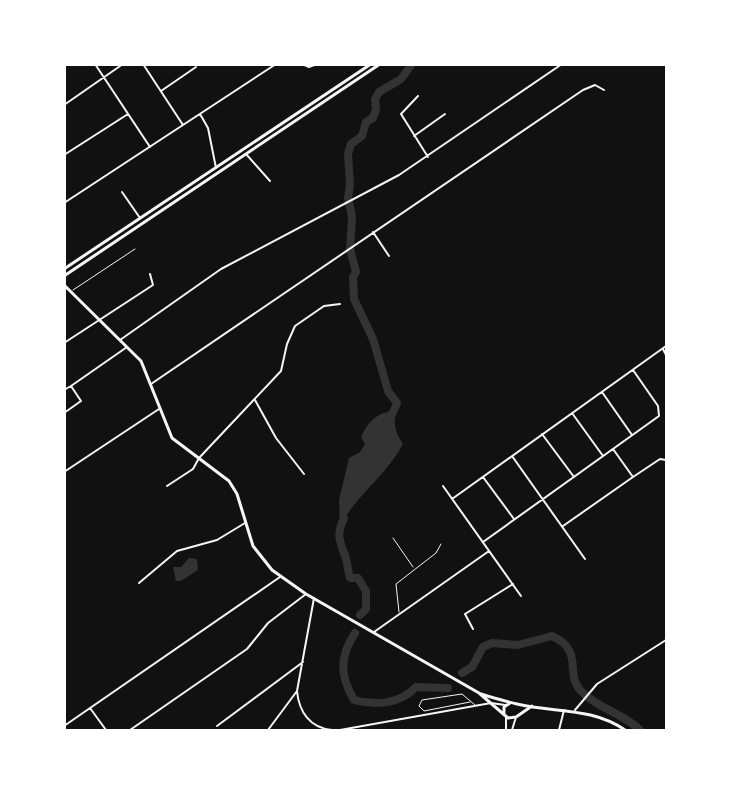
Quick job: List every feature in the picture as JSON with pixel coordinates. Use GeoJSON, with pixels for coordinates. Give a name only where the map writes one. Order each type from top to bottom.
{"type":"FeatureCollection","features":[{"type":"Feature","properties":{"kind":"main road"},"geometry":{"type":"LineString","coordinates":[[64,269],[371,64]]}},
{"type":"Feature","properties":{"kind":"main road"},"geometry":{"type":"LineString","coordinates":[[64,276],[379,65]]}},
{"type":"Feature","properties":{"kind":"main road"},"geometry":{"type":"LineString","coordinates":[[332,97],[329,94],[336,88]]}},
{"type":"Feature","properties":{"kind":"main road"},"geometry":{"type":"LineString","coordinates":[[290,124],[295,119],[293,116]]}},
{"type":"Feature","properties":{"kind":"main road"},"geometry":{"type":"LineString","coordinates":[[263,142],[262,138],[268,133]]}},
{"type":"Feature","properties":{"kind":"main road"},"geometry":{"type":"LineString","coordinates":[[140,218],[142,224]]}},
{"type":"Feature","properties":{"kind":"main road"},"geometry":{"type":"LineString","coordinates":[[112,237],[115,242]]}},
{"type":"Feature","properties":{"kind":"main road"},"geometry":{"type":"LineString","coordinates":[[64,285],[141,362],[172,438],[229,481],[237,494],[245,523],[258,554],[280,577],[479,693],[508,704],[575,710],[598,716],[626,730]]}},
{"type":"Feature","properties":{"kind":"main road"},"geometry":{"type":"LineString","coordinates":[[479,693],[505,714],[517,716],[532,706]]}},
{"type":"Feature","properties":{"kind":"main road"},"geometry":{"type":"LineString","coordinates":[[505,714],[508,704]]}},
{"type":"Feature","properties":{"kind":"main road"},"geometry":{"type":"LineString","coordinates":[[516,704],[517,716]]}},
{"type":"Feature","properties":{"kind":"street"},"geometry":{"type":"LineString","coordinates":[[95,64],[150,147]]}},
{"type":"Feature","properties":{"kind":"street"},"geometry":{"type":"LineString","coordinates":[[64,105],[123,64]]}},
{"type":"Feature","properties":{"kind":"street"},"geometry":{"type":"LineString","coordinates":[[143,64],[183,125]]}},
{"type":"Feature","properties":{"kind":"street"},"geometry":{"type":"LineString","coordinates":[[64,196],[66,202],[276,64]]}},
{"type":"Feature","properties":{"kind":"street"},"geometry":{"type":"LineString","coordinates":[[302,64],[309,67],[317,64]]}},
{"type":"Feature","properties":{"kind":"street"},"geometry":{"type":"LineString","coordinates":[[119,340],[221,269],[351,201],[428,157],[562,64]]}},
{"type":"Feature","properties":{"kind":"street"},"geometry":{"type":"LineString","coordinates":[[160,91],[195,67]]}},
{"type":"Feature","properties":{"kind":"street"},"geometry":{"type":"LineString","coordinates":[[151,384],[583,90],[595,86],[604,90]]}},
{"type":"Feature","properties":{"kind":"street"},"geometry":{"type":"LineString","coordinates":[[418,96],[401,114],[428,157]]}},
{"type":"Feature","properties":{"kind":"street"},"geometry":{"type":"LineString","coordinates":[[64,155],[128,114]]}},
{"type":"Feature","properties":{"kind":"street"},"geometry":{"type":"LineString","coordinates":[[200,114],[208,128],[216,168]]}},
{"type":"Feature","properties":{"kind":"street"},"geometry":{"type":"LineString","coordinates":[[414,135],[445,114]]}},
{"type":"Feature","properties":{"kind":"street"},"geometry":{"type":"LineString","coordinates":[[246,154],[270,181]]}},
{"type":"Feature","properties":{"kind":"street"},"geometry":{"type":"LineString","coordinates":[[122,192],[140,218]]}},
{"type":"Feature","properties":{"kind":"street"},"geometry":{"type":"LineString","coordinates":[[373,232],[390,256]]}},
{"type":"Feature","properties":{"kind":"street"},"geometry":{"type":"LineString","coordinates":[[64,343],[153,285],[150,274]]}},
{"type":"Feature","properties":{"kind":"street"},"geometry":{"type":"LineString","coordinates":[[167,486],[193,469],[199,458],[281,371],[287,344],[295,326],[324,306],[340,304]]}},
{"type":"Feature","properties":{"kind":"street"},"geometry":{"type":"LineString","coordinates":[[452,499],[666,346]]}},
{"type":"Feature","properties":{"kind":"street"},"geometry":{"type":"LineString","coordinates":[[64,390],[127,347]]}},
{"type":"Feature","properties":{"kind":"street"},"geometry":{"type":"LineString","coordinates":[[663,349],[666,355]]}},
{"type":"Feature","properties":{"kind":"street"},"geometry":{"type":"LineString","coordinates":[[483,542],[659,416],[658,406],[633,370]]}},
{"type":"Feature","properties":{"kind":"street"},"geometry":{"type":"LineString","coordinates":[[64,413],[81,401],[71,386]]}},
{"type":"Feature","properties":{"kind":"street"},"geometry":{"type":"LineString","coordinates":[[602,392],[632,435]]}},
{"type":"Feature","properties":{"kind":"street"},"geometry":{"type":"LineString","coordinates":[[255,400],[276,438],[304,474]]}},
{"type":"Feature","properties":{"kind":"street"},"geometry":{"type":"LineString","coordinates":[[64,472],[159,409]]}},
{"type":"Feature","properties":{"kind":"street"},"geometry":{"type":"LineString","coordinates":[[572,413],[603,456]]}},
{"type":"Feature","properties":{"kind":"street"},"geometry":{"type":"LineString","coordinates":[[543,434],[574,477]]}},
{"type":"Feature","properties":{"kind":"street"},"geometry":{"type":"LineString","coordinates":[[613,449],[633,477]]}},
{"type":"Feature","properties":{"kind":"street"},"geometry":{"type":"LineString","coordinates":[[512,456],[585,559]]}},
{"type":"Feature","properties":{"kind":"street"},"geometry":{"type":"LineString","coordinates":[[563,526],[660,459],[666,460]]}},
{"type":"Feature","properties":{"kind":"street"},"geometry":{"type":"LineString","coordinates":[[483,477],[514,519]]}},
{"type":"Feature","properties":{"kind":"street"},"geometry":{"type":"LineString","coordinates":[[443,486],[521,596]]}},
{"type":"Feature","properties":{"kind":"street"},"geometry":{"type":"LineString","coordinates":[[139,583],[177,551],[217,540],[245,523]]}},
{"type":"Feature","properties":{"kind":"street"},"geometry":{"type":"LineString","coordinates":[[374,633],[489,551]]}},
{"type":"Feature","properties":{"kind":"street"},"geometry":{"type":"LineString","coordinates":[[64,726],[280,577]]}},
{"type":"Feature","properties":{"kind":"street"},"geometry":{"type":"LineString","coordinates":[[473,629],[465,614],[513,584]]}},
{"type":"Feature","properties":{"kind":"street"},"geometry":{"type":"LineString","coordinates":[[130,730],[247,649],[271,620],[306,594]]}},
{"type":"Feature","properties":{"kind":"street"},"geometry":{"type":"LineString","coordinates":[[314,598],[297,691],[298,702],[306,717],[318,727],[332,730]]}},
{"type":"Feature","properties":{"kind":"street"},"geometry":{"type":"LineString","coordinates":[[575,710],[587,694],[608,676],[666,640]]}},
{"type":"Feature","properties":{"kind":"street"},"geometry":{"type":"LineString","coordinates":[[216,726],[303,662]]}},
{"type":"Feature","properties":{"kind":"street"},"geometry":{"type":"LineString","coordinates":[[268,730],[297,691]]}},
{"type":"Feature","properties":{"kind":"street"},"geometry":{"type":"LineString","coordinates":[[340,730],[491,703],[508,704]]}},
{"type":"Feature","properties":{"kind":"street"},"geometry":{"type":"LineString","coordinates":[[90,708],[106,730]]}},
{"type":"Feature","properties":{"kind":"street"},"geometry":{"type":"LineString","coordinates":[[558,730],[564,710]]}},
{"type":"Feature","properties":{"kind":"street"},"geometry":{"type":"LineString","coordinates":[[505,714],[506,730]]}},
{"type":"Feature","properties":{"kind":"street"},"geometry":{"type":"LineString","coordinates":[[512,730],[517,716]]}},
{"type":"Feature","properties":{"kind":"street"},"geometry":{"type":"LineString","coordinates":[[376,730],[379,724]]}},
{"type":"Feature","properties":{"kind":"lane"},"geometry":{"type":"LineString","coordinates":[[72,291],[135,249]]}},
{"type":"Feature","properties":{"kind":"lane"},"geometry":{"type":"LineString","coordinates":[[393,538],[414,569]]}},
{"type":"Feature","properties":{"kind":"lane"},"geometry":{"type":"LineString","coordinates":[[400,614],[396,584],[436,553],[441,544]]}},
{"type":"Feature","properties":{"kind":"lane"},"geometry":{"type":"LineString","coordinates":[[470,702],[424,711],[419,706],[422,700],[459,694],[464,695],[477,706]]}},
{"type":"Feature","properties":{"kind":"shaded area"},"geometry":{"type":"Polygon","coordinates":[[[396,410],[395,428],[403,444],[389,466],[354,504],[340,526],[339,500],[349,458],[360,452],[365,444],[361,437],[367,426],[379,415],[396,410]]]}},
{"type":"Feature","properties":{"kind":"shaded area"},"geometry":{"type":"Polygon","coordinates":[[[189,558],[197,559],[198,570],[181,581],[176,581],[173,567],[181,567],[189,558]]]}},
{"type":"Feature","properties":{"kind":"waterway"},"geometry":{"type":"LineString","coordinates":[[391,417],[397,403],[388,391],[373,339],[354,299],[353,277],[356,272],[350,249],[352,217],[348,198],[350,185],[348,154],[351,144],[362,136],[366,122],[373,118],[376,109],[375,99],[379,92],[401,79],[412,64]]}},
{"type":"Feature","properties":{"kind":"waterway"},"geometry":{"type":"LineString","coordinates":[[344,518],[340,540],[350,578],[358,578],[366,591],[366,609],[360,615]]}},
{"type":"Feature","properties":{"kind":"waterway"},"geometry":{"type":"LineString","coordinates":[[355,633],[346,650],[343,666],[346,683],[354,700],[371,703],[387,702],[403,697],[416,687],[448,688]]}},
{"type":"Feature","properties":{"kind":"waterway"},"geometry":{"type":"LineString","coordinates":[[462,673],[472,667],[483,647],[492,643],[518,645],[552,636],[568,648],[576,684],[581,691],[640,730]]}}]}
